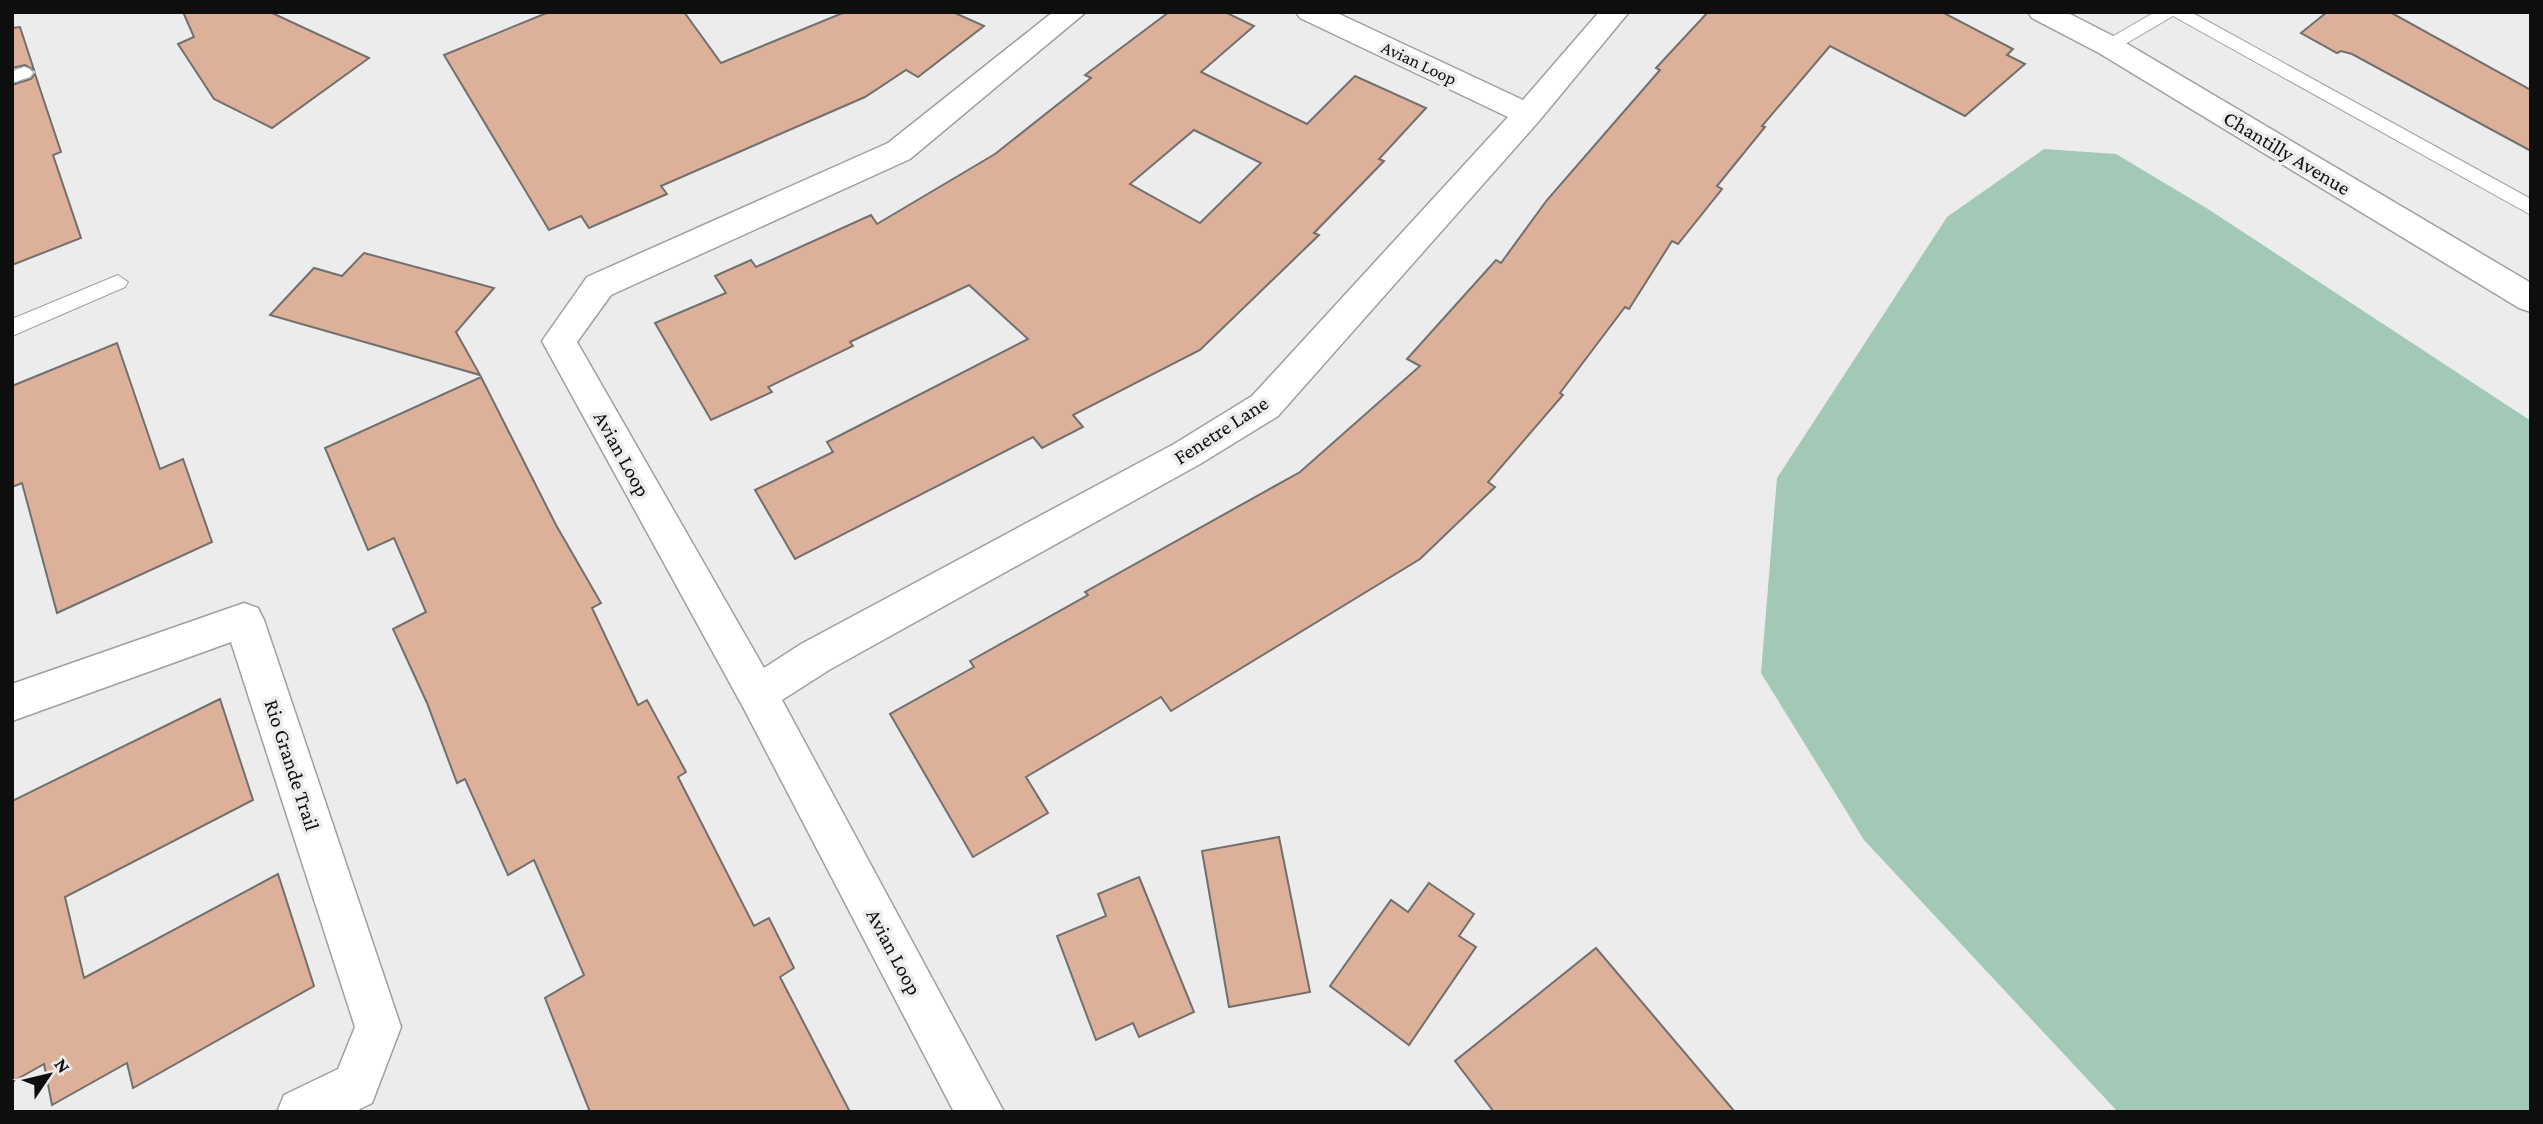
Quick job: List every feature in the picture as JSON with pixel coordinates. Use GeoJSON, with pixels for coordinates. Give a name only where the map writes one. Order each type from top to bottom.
{"type":"FeatureCollection","features":[{"type":"Feature","properties":{"kind":"street","name":"Avian Loop"},"geometry":{"type":"LineString","coordinates":[[979,1112],[757,694],[559,341],[598,286],[899,151],[1072,12]]}},
{"type":"Feature","properties":{"kind":"street","name":"Avian Loop"},"geometry":{"type":"LineString","coordinates":[[1310,12],[1528,114]]}},
{"type":"Feature","properties":{"kind":"street","name":"Fenetre Lane"},"geometry":{"type":"LineString","coordinates":[[757,694],[816,657],[1188,454],[1265,406],[1528,114],[1615,12]]}},
{"type":"Feature","properties":{"kind":"street","name":"Chantilly Avenue"},"geometry":{"type":"LineString","coordinates":[[2042,12],[2109,46],[2531,299]]}},
{"type":"Feature","properties":{"kind":"street","name":"Rio Grande Trail"},"geometry":{"type":"LineString","coordinates":[[12,703],[244,620],[378,1027],[355,1086],[301,1112]]}},
{"type":"Feature","properties":{"kind":"lane"},"geometry":{"type":"LineString","coordinates":[[2109,46],[2168,12]]}},
{"type":"Feature","properties":{"kind":"lane"},"geometry":{"type":"LineString","coordinates":[[2178,12],[2531,208]]}},
{"type":"Feature","properties":{"kind":"lane"},"geometry":{"type":"LineString","coordinates":[[12,328],[118,282]]}},
{"type":"Feature","properties":{"kind":"green space"},"geometry":{"type":"Polygon","coordinates":[[[2044,149],[2116,154],[2208,209],[2531,421],[2531,1112],[2118,1112],[1864,840],[1761,673],[1777,478],[1947,217],[2044,149]]]}},
{"type":"Feature","properties":{"kind":"building"},"geometry":{"type":"Polygon","coordinates":[[[183,12],[270,12],[369,58],[272,128],[214,99],[178,44],[194,37],[183,12]]]}},
{"type":"Feature","properties":{"kind":"building"},"geometry":{"type":"Polygon","coordinates":[[[549,12],[684,12],[721,63],[845,12],[953,12],[984,26],[918,77],[906,70],[865,97],[661,186],[667,194],[589,228],[581,216],[549,230],[444,55],[549,12]]]}},
{"type":"Feature","properties":{"kind":"building"},"geometry":{"type":"Polygon","coordinates":[[[1169,12],[1225,12],[1254,26],[1201,72],[1307,124],[1355,76],[1426,108],[1379,159],[1384,161],[1314,233],[1319,235],[1200,350],[1073,415],[1083,427],[1042,448],[1033,437],[795,559],[755,490],[833,452],[827,442],[1028,339],[969,285],[850,342],[853,346],[768,387],[772,392],[711,420],[655,323],[726,293],[715,276],[751,260],[756,267],[871,215],[877,224],[995,154],[1091,78],[1085,75],[1169,12]],[[1194,130],[1130,184],[1200,223],[1261,163],[1194,130]]]}},
{"type":"Feature","properties":{"kind":"building"},"geometry":{"type":"Polygon","coordinates":[[[1708,12],[1942,12],[2013,49],[2007,55],[2025,64],[1965,116],[1830,46],[1762,126],[1765,127],[1717,186],[1722,189],[1678,244],[1672,241],[1629,309],[1625,307],[1560,393],[1563,395],[1488,482],[1495,487],[1420,559],[1171,711],[1161,697],[1026,777],[1048,813],[973,857],[890,714],[974,667],[970,661],[1088,595],[1085,592],[1300,472],[1420,366],[1407,359],[1496,260],[1501,263],[1547,200],[1660,70],[1656,68],[1708,12]]]}},
{"type":"Feature","properties":{"kind":"building"},"geometry":{"type":"Polygon","coordinates":[[[2327,12],[2390,12],[2531,90],[2531,151],[2352,54],[2341,51],[2337,53],[2301,33],[2327,12]]]}},
{"type":"Feature","properties":{"kind":"building"},"geometry":{"type":"Polygon","coordinates":[[[20,27],[34,70],[25,65],[12,68],[12,28],[20,27]]]}},
{"type":"Feature","properties":{"kind":"building"},"geometry":{"type":"Polygon","coordinates":[[[35,74],[61,152],[53,155],[81,238],[12,265],[12,85],[31,79],[35,74]]]}},
{"type":"Feature","properties":{"kind":"building"},"geometry":{"type":"Polygon","coordinates":[[[364,253],[494,288],[456,332],[480,375],[270,315],[314,268],[342,276],[364,253]]]}},
{"type":"Feature","properties":{"kind":"building"},"geometry":{"type":"Polygon","coordinates":[[[117,343],[160,469],[183,459],[212,542],[57,613],[22,483],[12,487],[12,386],[117,343]]]}},
{"type":"Feature","properties":{"kind":"building"},"geometry":{"type":"Polygon","coordinates":[[[481,377],[556,525],[601,603],[592,608],[638,705],[647,700],[686,772],[678,777],[754,926],[769,918],[794,968],[780,977],[850,1112],[590,1112],[545,998],[584,975],[534,860],[508,875],[465,779],[457,783],[427,703],[393,629],[426,612],[394,538],[368,550],[325,448],[481,377]]]}},
{"type":"Feature","properties":{"kind":"building"},"geometry":{"type":"Polygon","coordinates":[[[220,699],[253,800],[65,897],[84,978],[278,874],[314,986],[133,1088],[127,1063],[52,1105],[44,1064],[12,1082],[12,801],[220,699]]]}},
{"type":"Feature","properties":{"kind":"building"},"geometry":{"type":"Polygon","coordinates":[[[1279,837],[1310,992],[1229,1007],[1202,851],[1279,837]]]}},
{"type":"Feature","properties":{"kind":"building"},"geometry":{"type":"Polygon","coordinates":[[[1139,877],[1194,1012],[1139,1037],[1133,1023],[1096,1040],[1057,936],[1106,916],[1098,894],[1139,877]]]}},
{"type":"Feature","properties":{"kind":"building"},"geometry":{"type":"Polygon","coordinates":[[[1429,883],[1474,914],[1459,936],[1476,947],[1409,1045],[1330,986],[1391,900],[1408,912],[1429,883]]]}},
{"type":"Feature","properties":{"kind":"building"},"geometry":{"type":"Polygon","coordinates":[[[1596,948],[1735,1112],[1494,1112],[1455,1061],[1596,948]]]}}]}
